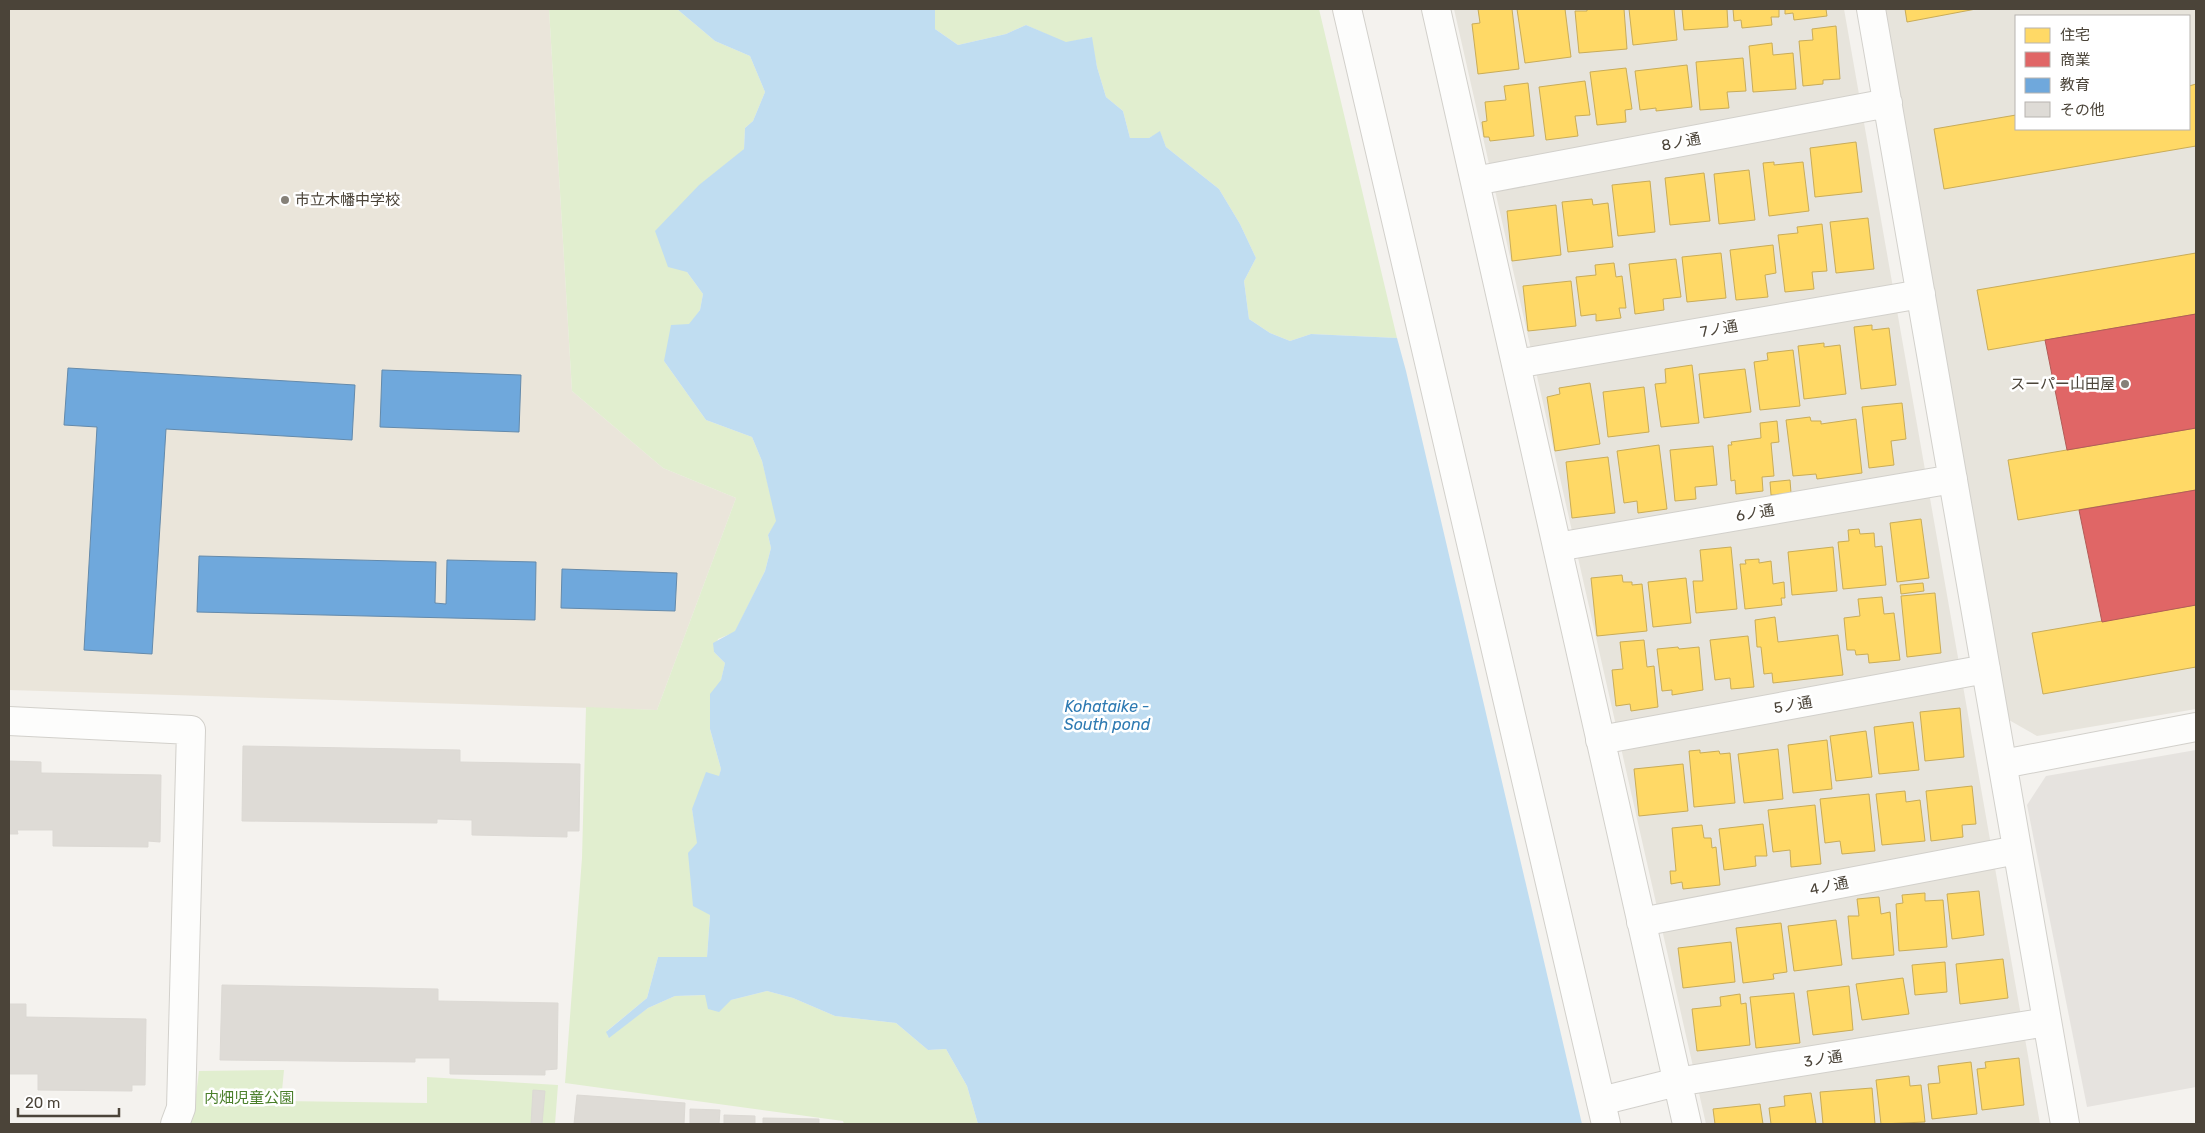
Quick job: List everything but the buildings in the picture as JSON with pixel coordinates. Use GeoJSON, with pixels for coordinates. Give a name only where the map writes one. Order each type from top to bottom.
{"type":"FeatureCollection","features":[{"type":"Feature","properties":{"kind":"street"},"geometry":{"type":"LineString","coordinates":[[1347,9],[1604,1113]]}},
{"type":"Feature","properties":{"kind":"street"},"geometry":{"type":"LineString","coordinates":[[1436,9],[1687,1124]]}},
{"type":"Feature","properties":{"kind":"street"},"geometry":{"type":"LineString","coordinates":[[1871,9],[2065,1124]]}},
{"type":"Feature","properties":{"kind":"street","name":"8ノ通"},"geometry":{"type":"LineString","coordinates":[[1475,181],[1888,103]]}},
{"type":"Feature","properties":{"kind":"street","name":"7ノ通"},"geometry":{"type":"LineString","coordinates":[[1516,364],[1921,294]]}},
{"type":"Feature","properties":{"kind":"street","name":"6ノ通"},"geometry":{"type":"LineString","coordinates":[[1557,547],[1953,479]]}},
{"type":"Feature","properties":{"kind":"street","name":"5ノ通"},"geometry":{"type":"LineString","coordinates":[[1600,740],[1986,669]]}},
{"type":"Feature","properties":{"kind":"street"},"geometry":{"type":"LineString","coordinates":[[9,721],[191,730],[181,1108],[175,1124]]}},
{"type":"Feature","properties":{"kind":"street"},"geometry":{"type":"LineString","coordinates":[[2003,764],[2196,727]]}},
{"type":"Feature","properties":{"kind":"street","name":"4ノ通"},"geometry":{"type":"LineString","coordinates":[[1641,922],[2018,850]]}},
{"type":"Feature","properties":{"kind":"street","name":"3ノ通"},"geometry":{"type":"LineString","coordinates":[[1604,1113],[1677,1082],[2047,1022]]}},
{"type":"Feature","properties":{"kind":"shaded area","name":"市立木幡中学校"},"geometry":{"type":"Polygon","coordinates":[[[9,9],[549,9],[572,391],[663,468],[736,498],[657,710],[9,690],[9,9]]]}},
{"type":"Feature","properties":{"kind":"shaded area"},"geometry":{"type":"Polygon","coordinates":[[[1454,9],[1844,9],[2040,1124],[1706,1124],[1454,9]]]}},
{"type":"Feature","properties":{"kind":"shaded area"},"geometry":{"type":"Polygon","coordinates":[[[1880,9],[2196,9],[2196,709],[2037,736],[2009,720],[1880,9]]]}},
{"type":"Feature","properties":{"kind":"shaded area"},"geometry":{"type":"Polygon","coordinates":[[[2196,750],[2196,1087],[2087,1107],[2027,805],[2046,776],[2196,750]]]}},
{"type":"Feature","properties":{"kind":"green space"},"geometry":{"type":"Polygon","coordinates":[[[549,9],[677,9],[715,41],[750,56],[765,92],[753,121],[745,128],[744,149],[687,272],[703,294],[700,310],[664,361],[706,420],[752,437],[762,461],[777,521],[768,535],[771,548],[765,571],[735,632],[718,639],[714,652],[725,663],[710,729],[721,769],[719,777],[692,809],[710,915],[707,957],[658,957],[647,998],[607,1031],[608,1037],[648,1008],[675,996],[706,995],[731,1000],[767,991],[793,998],[835,1016],[896,1023],[928,1050],[946,1049],[967,1086],[978,1124],[844,1124],[843,1121],[565,1083],[582,858],[586,707],[657,710],[736,498],[663,468],[572,391],[549,9]]]}},
{"type":"Feature","properties":{"kind":"green space"},"geometry":{"type":"Polygon","coordinates":[[[935,9],[1319,9],[1397,338],[1311,334],[1290,341],[1270,333],[1249,319],[1244,281],[1256,258],[1240,224],[1219,189],[1166,147],[1160,132],[1149,138],[1130,138],[1123,111],[1106,97],[1091,37],[1066,43],[1026,25],[1006,34],[958,45],[935,29],[935,9]]]}},
{"type":"Feature","properties":{"kind":"green space","name":"内畑児童公園"},"geometry":{"type":"Polygon","coordinates":[[[284,1070],[281,1101],[427,1103],[427,1077],[558,1085],[555,1124],[190,1124],[193,1119],[199,1071],[284,1070]]]}},
{"type":"Feature","properties":{"kind":"water","name":"Kohataike - South pond"},"geometry":{"type":"Polygon","coordinates":[[[677,9],[935,9],[935,29],[958,45],[1006,34],[1026,25],[1066,42],[1092,37],[1097,67],[1106,97],[1123,111],[1130,138],[1149,138],[1160,131],[1166,147],[1219,189],[1240,224],[1256,258],[1244,281],[1249,319],[1270,333],[1290,341],[1311,334],[1397,338],[1582,1124],[978,1124],[967,1086],[946,1049],[928,1050],[896,1023],[835,1016],[793,998],[767,991],[731,1000],[719,1012],[708,1009],[705,995],[675,996],[648,1008],[609,1038],[606,1032],[647,998],[658,957],[707,957],[710,915],[693,906],[688,853],[697,843],[692,809],[706,772],[719,776],[721,769],[710,729],[710,694],[721,680],[725,663],[714,652],[713,643],[735,631],[765,571],[771,548],[768,535],[776,521],[762,461],[752,437],[706,420],[664,361],[671,325],[689,324],[700,310],[703,294],[687,272],[668,267],[655,231],[699,185],[744,149],[745,128],[753,121],[765,92],[750,56],[715,41],[677,9]]]}},
{"type":"Feature","properties":{"kind":"place","name":"市立木幡中学校"},"geometry":{"type":"Point","coordinates":[285,200]}},
{"type":"Feature","properties":{"kind":"place","name":"スーパー山田屋"},"geometry":{"type":"Point","coordinates":[2125,384]}}]}
